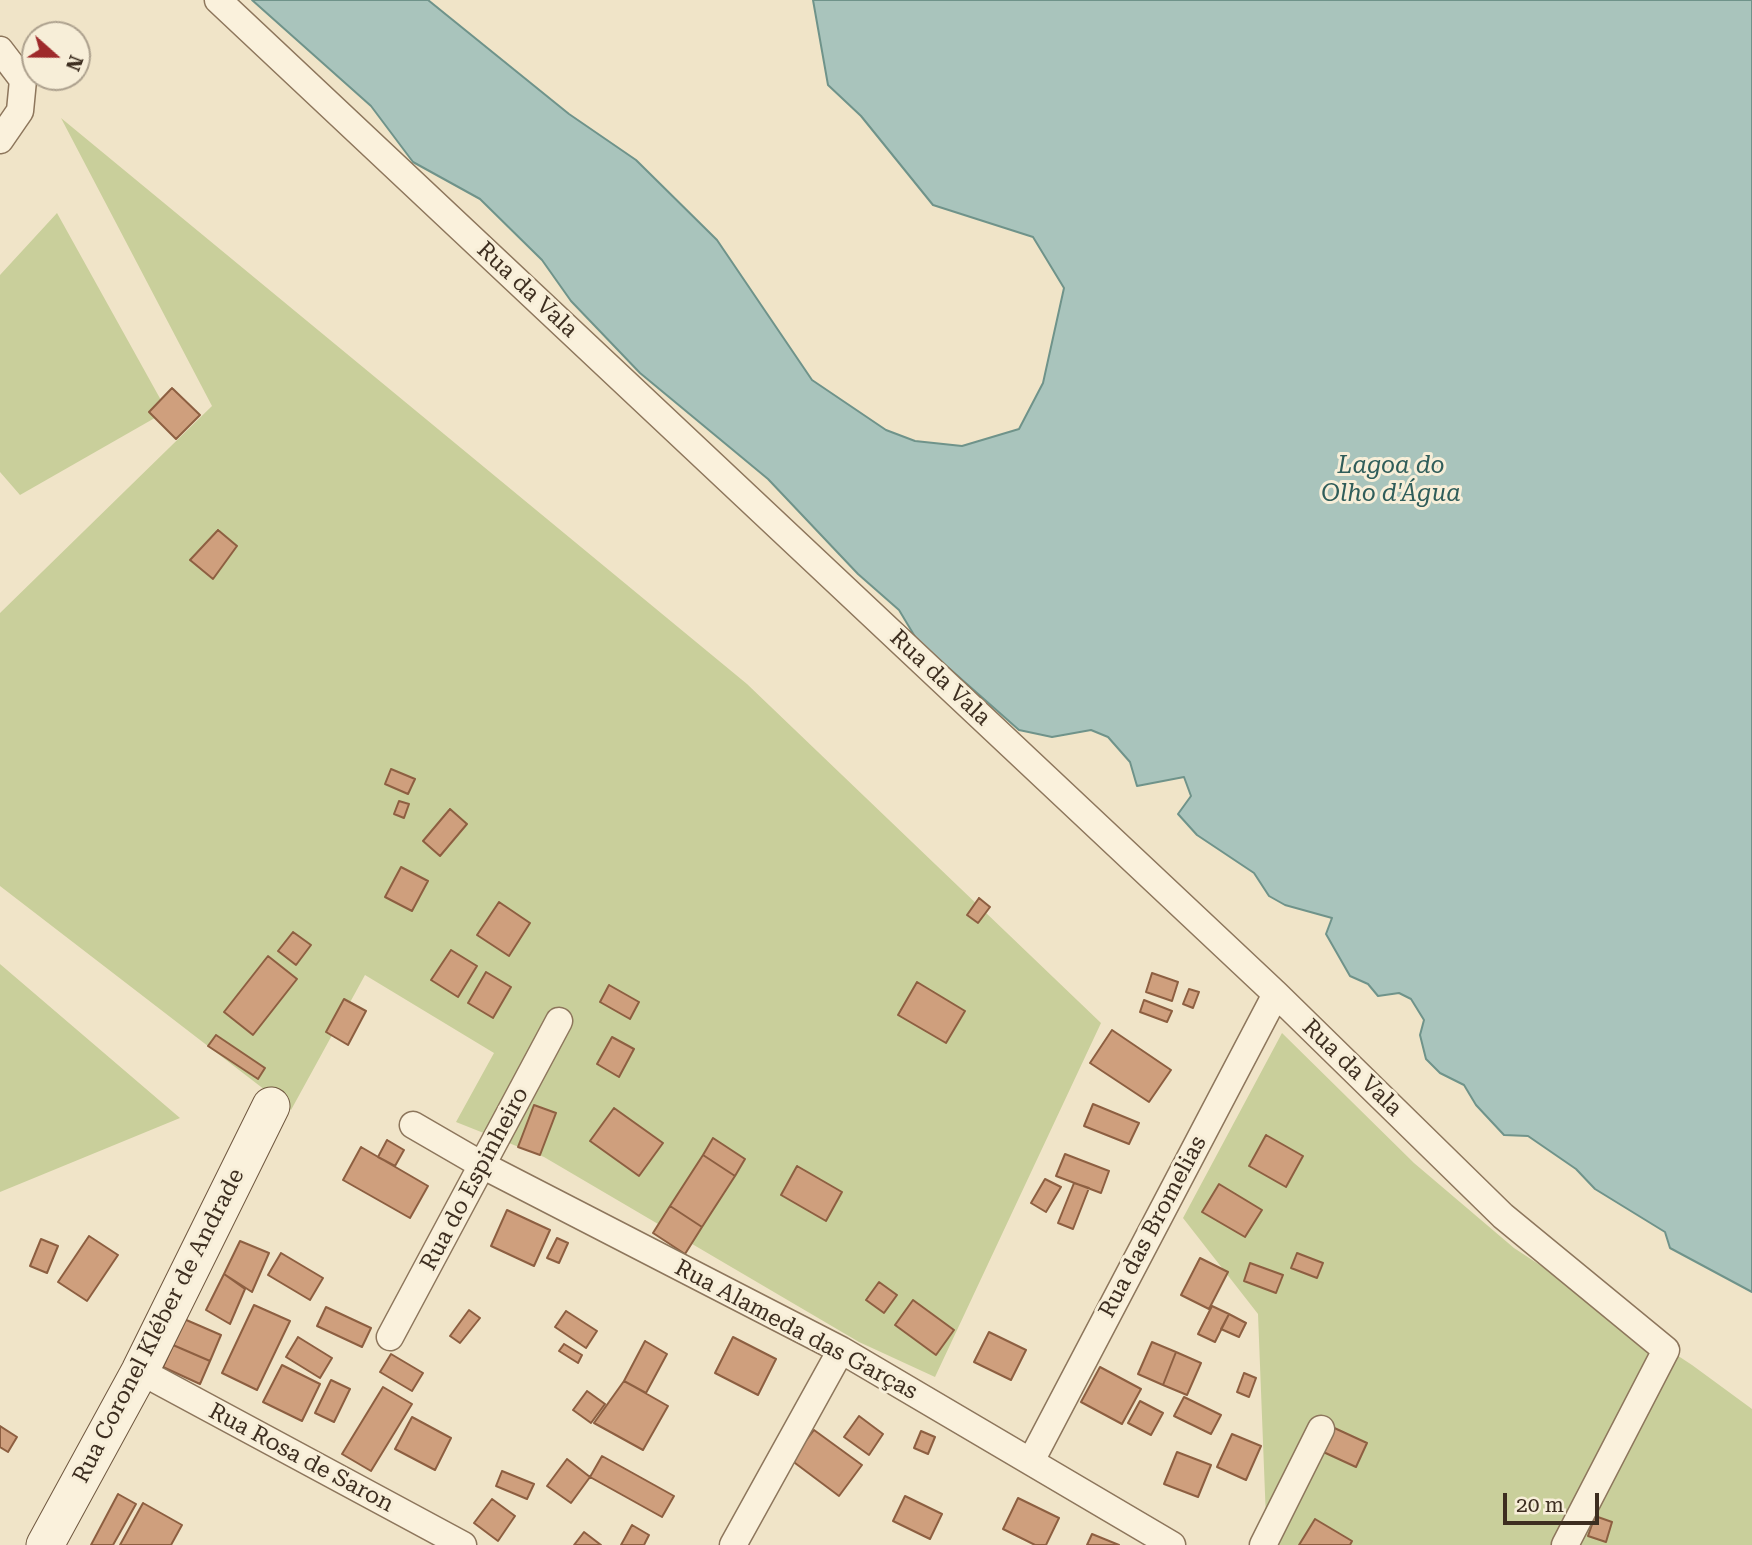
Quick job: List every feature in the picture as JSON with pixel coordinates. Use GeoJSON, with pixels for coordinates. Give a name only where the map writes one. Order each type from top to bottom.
{"type":"FeatureCollection","features":[{"type":"Feature","properties":{"kind":"main road","name":"Rua Coronel Kléber de Andrade"},"geometry":{"type":"LineString","coordinates":[[44,1545],[140,1371],[271,1106]]}},
{"type":"Feature","properties":{"kind":"street","name":"Rua da Vala"},"geometry":{"type":"LineString","coordinates":[[218,0],[1276,994],[1503,1216],[1666,1350],[1565,1545]]}},
{"type":"Feature","properties":{"kind":"street"},"geometry":{"type":"LineString","coordinates":[[0,50],[23,80],[20,111],[0,140]]}},
{"type":"Feature","properties":{"kind":"street","name":"Rua das Bromelias"},"geometry":{"type":"LineString","coordinates":[[1031,1461],[1276,994]]}},
{"type":"Feature","properties":{"kind":"street","name":"Rua do Espinheiro"},"geometry":{"type":"LineString","coordinates":[[390,1337],[559,1021]]}},
{"type":"Feature","properties":{"kind":"street","name":"Rua Alameda das Garças"},"geometry":{"type":"LineString","coordinates":[[414,1125],[482,1165],[841,1350],[1172,1545]]}},
{"type":"Feature","properties":{"kind":"street"},"geometry":{"type":"LineString","coordinates":[[733,1545],[841,1350]]}},
{"type":"Feature","properties":{"kind":"street","name":"Rua Rosa de Saron"},"geometry":{"type":"LineString","coordinates":[[140,1371],[463,1545]]}},
{"type":"Feature","properties":{"kind":"street"},"geometry":{"type":"LineString","coordinates":[[1263,1545],[1321,1429]]}},
{"type":"Feature","properties":{"kind":"green space"},"geometry":{"type":"Polygon","coordinates":[[[61,118],[747,684],[1101,1023],[935,1377],[859,1342],[544,1157],[456,1122],[494,1053],[365,975],[291,1110],[0,886],[0,613],[212,406],[61,118]]]}},
{"type":"Feature","properties":{"kind":"green space"},"geometry":{"type":"Polygon","coordinates":[[[57,213],[167,411],[20,495],[0,472],[0,275],[57,213]]]}},
{"type":"Feature","properties":{"kind":"green space"},"geometry":{"type":"Polygon","coordinates":[[[0,964],[180,1118],[0,1192],[0,964]]]}},
{"type":"Feature","properties":{"kind":"green space"},"geometry":{"type":"Polygon","coordinates":[[[1282,1033],[1414,1163],[1514,1248],[1692,1365],[1752,1409],[1752,1545],[1267,1545],[1258,1314],[1183,1218],[1282,1033]]]}},
{"type":"Feature","properties":{"kind":"water","name":"Lagoa do Olho d'Água"},"geometry":{"type":"Polygon","coordinates":[[[252,0],[428,0],[569,114],[636,160],[717,240],[812,380],[886,430],[915,441],[962,446],[1019,429],[1043,383],[1064,288],[1033,237],[933,205],[861,116],[828,85],[813,0],[1752,0],[1752,1292],[1670,1248],[1665,1232],[1595,1189],[1576,1169],[1528,1136],[1504,1135],[1476,1105],[1464,1085],[1440,1073],[1426,1059],[1420,1035],[1424,1020],[1411,999],[1399,993],[1378,996],[1368,984],[1350,976],[1326,934],[1332,918],[1285,905],[1269,896],[1254,873],[1197,835],[1178,814],[1191,796],[1184,777],[1137,786],[1130,762],[1108,737],[1091,730],[1052,737],[1019,730],[917,640],[899,610],[858,574],[768,479],[640,373],[571,301],[542,260],[480,199],[413,162],[371,106],[252,0]]]}},
{"type":"Feature","properties":{"kind":"building"},"geometry":{"type":"Polygon","coordinates":[[[172,388],[200,415],[176,439],[149,412],[172,388]]]}},
{"type":"Feature","properties":{"kind":"building"},"geometry":{"type":"Polygon","coordinates":[[[218,530],[237,546],[213,579],[190,560],[218,530]]]}},
{"type":"Feature","properties":{"kind":"building"},"geometry":{"type":"Polygon","coordinates":[[[391,769],[415,779],[408,794],[385,784],[391,769]]]}},
{"type":"Feature","properties":{"kind":"building"},"geometry":{"type":"Polygon","coordinates":[[[399,801],[409,804],[404,818],[394,814],[399,801]]]}},
{"type":"Feature","properties":{"kind":"building"},"geometry":{"type":"Polygon","coordinates":[[[450,809],[467,824],[440,856],[423,841],[450,809]]]}},
{"type":"Feature","properties":{"kind":"building"},"geometry":{"type":"Polygon","coordinates":[[[401,867],[428,881],[412,911],[385,897],[401,867]]]}},
{"type":"Feature","properties":{"kind":"building"},"geometry":{"type":"Polygon","coordinates":[[[979,898],[990,907],[978,923],[967,915],[979,898]]]}},
{"type":"Feature","properties":{"kind":"building"},"geometry":{"type":"Polygon","coordinates":[[[499,902],[530,923],[509,956],[477,935],[499,902]]]}},
{"type":"Feature","properties":{"kind":"building"},"geometry":{"type":"Polygon","coordinates":[[[293,932],[311,945],[296,965],[278,951],[293,932]]]}},
{"type":"Feature","properties":{"kind":"building"},"geometry":{"type":"Polygon","coordinates":[[[451,950],[477,966],[458,997],[431,980],[451,950]]]}},
{"type":"Feature","properties":{"kind":"building"},"geometry":{"type":"Polygon","coordinates":[[[268,956],[297,979],[253,1035],[224,1012],[268,956]]]}},
{"type":"Feature","properties":{"kind":"building"},"geometry":{"type":"Polygon","coordinates":[[[486,972],[511,987],[493,1018],[468,1003],[486,972]]]}},
{"type":"Feature","properties":{"kind":"building"},"geometry":{"type":"Polygon","coordinates":[[[1152,973],[1178,982],[1172,1001],[1146,992],[1152,973]]]}},
{"type":"Feature","properties":{"kind":"building"},"geometry":{"type":"Polygon","coordinates":[[[917,982],[965,1011],[946,1043],[898,1015],[917,982]]]}},
{"type":"Feature","properties":{"kind":"building"},"geometry":{"type":"Polygon","coordinates":[[[609,985],[639,1002],[630,1019],[600,1002],[609,985]]]}},
{"type":"Feature","properties":{"kind":"building"},"geometry":{"type":"Polygon","coordinates":[[[1189,989],[1199,992],[1193,1008],[1183,1004],[1189,989]]]}},
{"type":"Feature","properties":{"kind":"building"},"geometry":{"type":"Polygon","coordinates":[[[344,999],[366,1011],[348,1045],[326,1032],[344,999]]]}},
{"type":"Feature","properties":{"kind":"building"},"geometry":{"type":"Polygon","coordinates":[[[1144,1000],[1172,1011],[1167,1022],[1140,1012],[1144,1000]]]}},
{"type":"Feature","properties":{"kind":"building"},"geometry":{"type":"Polygon","coordinates":[[[1112,1030],[1171,1070],[1149,1102],[1090,1063],[1112,1030]]]}},
{"type":"Feature","properties":{"kind":"building"},"geometry":{"type":"Polygon","coordinates":[[[216,1035],[265,1068],[258,1079],[208,1046],[216,1035]]]}},
{"type":"Feature","properties":{"kind":"building"},"geometry":{"type":"Polygon","coordinates":[[[612,1037],[634,1049],[619,1077],[597,1064],[612,1037]]]}},
{"type":"Feature","properties":{"kind":"building"},"geometry":{"type":"Polygon","coordinates":[[[1093,1104],[1139,1123],[1129,1144],[1084,1126],[1093,1104]]]}},
{"type":"Feature","properties":{"kind":"building"},"geometry":{"type":"Polygon","coordinates":[[[534,1105],[556,1113],[540,1155],[518,1147],[534,1105]]]}},
{"type":"Feature","properties":{"kind":"building"},"geometry":{"type":"Polygon","coordinates":[[[614,1108],[663,1143],[639,1176],[590,1141],[614,1108]]]}},
{"type":"Feature","properties":{"kind":"building"},"geometry":{"type":"Polygon","coordinates":[[[1266,1135],[1303,1156],[1286,1187],[1249,1166],[1266,1135]]]}},
{"type":"Feature","properties":{"kind":"building"},"geometry":{"type":"Polygon","coordinates":[[[713,1138],[745,1159],[735,1176],[703,1155],[713,1138]]]}},
{"type":"Feature","properties":{"kind":"building"},"geometry":{"type":"Polygon","coordinates":[[[387,1140],[404,1150],[395,1166],[378,1157],[387,1140]]]}},
{"type":"Feature","properties":{"kind":"building"},"geometry":{"type":"Polygon","coordinates":[[[361,1147],[428,1186],[410,1218],[343,1180],[361,1147]]]}},
{"type":"Feature","properties":{"kind":"building"},"geometry":{"type":"Polygon","coordinates":[[[1065,1154],[1109,1171],[1101,1193],[1056,1176],[1065,1154]]]}},
{"type":"Feature","properties":{"kind":"building"},"geometry":{"type":"Polygon","coordinates":[[[703,1155],[735,1176],[702,1227],[670,1206],[703,1155]]]}},
{"type":"Feature","properties":{"kind":"building"},"geometry":{"type":"Polygon","coordinates":[[[797,1166],[842,1192],[826,1221],[781,1195],[797,1166]]]}},
{"type":"Feature","properties":{"kind":"building"},"geometry":{"type":"Polygon","coordinates":[[[1045,1179],[1061,1187],[1046,1212],[1031,1203],[1045,1179]]]}},
{"type":"Feature","properties":{"kind":"building"},"geometry":{"type":"Polygon","coordinates":[[[1074,1183],[1089,1188],[1073,1229],[1058,1223],[1074,1183]]]}},
{"type":"Feature","properties":{"kind":"building"},"geometry":{"type":"Polygon","coordinates":[[[1219,1184],[1262,1210],[1245,1237],[1202,1212],[1219,1184]]]}},
{"type":"Feature","properties":{"kind":"building"},"geometry":{"type":"Polygon","coordinates":[[[670,1206],[702,1227],[685,1254],[653,1233],[670,1206]]]}},
{"type":"Feature","properties":{"kind":"building"},"geometry":{"type":"Polygon","coordinates":[[[507,1210],[550,1230],[534,1266],[491,1246],[507,1210]]]}},
{"type":"Feature","properties":{"kind":"building"},"geometry":{"type":"Polygon","coordinates":[[[89,1236],[118,1255],[87,1301],[58,1282],[89,1236]]]}},
{"type":"Feature","properties":{"kind":"building"},"geometry":{"type":"Polygon","coordinates":[[[557,1238],[568,1243],[559,1263],[547,1258],[557,1238]]]}},
{"type":"Feature","properties":{"kind":"building"},"geometry":{"type":"Polygon","coordinates":[[[41,1239],[58,1246],[47,1273],[30,1266],[41,1239]]]}},
{"type":"Feature","properties":{"kind":"building"},"geometry":{"type":"Polygon","coordinates":[[[240,1241],[269,1253],[252,1292],[224,1274],[240,1241]]]}},
{"type":"Feature","properties":{"kind":"building"},"geometry":{"type":"Polygon","coordinates":[[[281,1253],[323,1278],[310,1300],[268,1275],[281,1253]]]}},
{"type":"Feature","properties":{"kind":"building"},"geometry":{"type":"Polygon","coordinates":[[[1297,1253],[1323,1263],[1317,1278],[1291,1268],[1297,1253]]]}},
{"type":"Feature","properties":{"kind":"building"},"geometry":{"type":"Polygon","coordinates":[[[1200,1258],[1228,1272],[1209,1309],[1181,1295],[1200,1258]]]}},
{"type":"Feature","properties":{"kind":"building"},"geometry":{"type":"Polygon","coordinates":[[[1250,1263],[1283,1275],[1276,1293],[1244,1281],[1250,1263]]]}},
{"type":"Feature","properties":{"kind":"building"},"geometry":{"type":"Polygon","coordinates":[[[224,1274],[245,1289],[230,1324],[206,1310],[224,1274]]]}},
{"type":"Feature","properties":{"kind":"building"},"geometry":{"type":"Polygon","coordinates":[[[879,1282],[897,1295],[884,1313],[866,1300],[879,1282]]]}},
{"type":"Feature","properties":{"kind":"building"},"geometry":{"type":"Polygon","coordinates":[[[913,1300],[954,1330],[936,1355],[895,1325],[913,1300]]]}},
{"type":"Feature","properties":{"kind":"building"},"geometry":{"type":"Polygon","coordinates":[[[254,1305],[290,1321],[257,1390],[222,1373],[254,1305]]]}},
{"type":"Feature","properties":{"kind":"building"},"geometry":{"type":"Polygon","coordinates":[[[1212,1306],[1229,1314],[1215,1342],[1198,1334],[1212,1306]]]}},
{"type":"Feature","properties":{"kind":"building"},"geometry":{"type":"Polygon","coordinates":[[[326,1307],[371,1328],[362,1347],[317,1326],[326,1307]]]}},
{"type":"Feature","properties":{"kind":"building"},"geometry":{"type":"Polygon","coordinates":[[[469,1310],[480,1318],[460,1343],[450,1336],[469,1310]]]}},
{"type":"Feature","properties":{"kind":"building"},"geometry":{"type":"Polygon","coordinates":[[[566,1311],[597,1331],[586,1348],[555,1327],[566,1311]]]}},
{"type":"Feature","properties":{"kind":"building"},"geometry":{"type":"Polygon","coordinates":[[[1229,1314],[1246,1323],[1239,1337],[1221,1329],[1229,1314]]]}},
{"type":"Feature","properties":{"kind":"building"},"geometry":{"type":"Polygon","coordinates":[[[184,1319],[221,1335],[210,1361],[173,1345],[184,1319]]]}},
{"type":"Feature","properties":{"kind":"building"},"geometry":{"type":"Polygon","coordinates":[[[989,1332],[1026,1350],[1011,1380],[974,1362],[989,1332]]]}},
{"type":"Feature","properties":{"kind":"building"},"geometry":{"type":"Polygon","coordinates":[[[298,1337],[332,1358],[320,1378],[286,1357],[298,1337]]]}},
{"type":"Feature","properties":{"kind":"building"},"geometry":{"type":"Polygon","coordinates":[[[733,1337],[776,1359],[758,1395],[715,1373],[733,1337]]]}},
{"type":"Feature","properties":{"kind":"building"},"geometry":{"type":"Polygon","coordinates":[[[645,1341],[667,1354],[646,1393],[624,1381],[645,1341]]]}},
{"type":"Feature","properties":{"kind":"building"},"geometry":{"type":"Polygon","coordinates":[[[1152,1342],[1176,1352],[1163,1385],[1138,1374],[1152,1342]]]}},
{"type":"Feature","properties":{"kind":"building"},"geometry":{"type":"Polygon","coordinates":[[[564,1344],[582,1355],[578,1363],[559,1351],[564,1344]]]}},
{"type":"Feature","properties":{"kind":"building"},"geometry":{"type":"Polygon","coordinates":[[[173,1345],[210,1361],[200,1384],[163,1367],[173,1345]]]}},
{"type":"Feature","properties":{"kind":"building"},"geometry":{"type":"Polygon","coordinates":[[[1176,1352],[1201,1363],[1187,1395],[1163,1385],[1176,1352]]]}},
{"type":"Feature","properties":{"kind":"building"},"geometry":{"type":"Polygon","coordinates":[[[391,1354],[423,1373],[412,1391],[380,1372],[391,1354]]]}},
{"type":"Feature","properties":{"kind":"building"},"geometry":{"type":"Polygon","coordinates":[[[282,1365],[320,1384],[302,1421],[263,1402],[282,1365]]]}},
{"type":"Feature","properties":{"kind":"building"},"geometry":{"type":"Polygon","coordinates":[[[1100,1367],[1141,1389],[1122,1424],[1081,1402],[1100,1367]]]}},
{"type":"Feature","properties":{"kind":"building"},"geometry":{"type":"Polygon","coordinates":[[[1244,1373],[1256,1378],[1249,1397],[1237,1392],[1244,1373]]]}},
{"type":"Feature","properties":{"kind":"building"},"geometry":{"type":"Polygon","coordinates":[[[331,1380],[350,1389],[334,1422],[315,1413],[331,1380]]]}},
{"type":"Feature","properties":{"kind":"building"},"geometry":{"type":"Polygon","coordinates":[[[624,1381],[668,1406],[643,1450],[594,1423],[624,1381]]]}},
{"type":"Feature","properties":{"kind":"building"},"geometry":{"type":"Polygon","coordinates":[[[383,1387],[412,1404],[371,1471],[342,1454],[383,1387]]]}},
{"type":"Feature","properties":{"kind":"building"},"geometry":{"type":"Polygon","coordinates":[[[587,1391],[605,1404],[591,1423],[573,1410],[587,1391]]]}},
{"type":"Feature","properties":{"kind":"building"},"geometry":{"type":"Polygon","coordinates":[[[1184,1397],[1221,1415],[1211,1434],[1174,1416],[1184,1397]]]}},
{"type":"Feature","properties":{"kind":"building"},"geometry":{"type":"Polygon","coordinates":[[[1140,1401],[1163,1413],[1151,1435],[1128,1423],[1140,1401]]]}},
{"type":"Feature","properties":{"kind":"building"},"geometry":{"type":"Polygon","coordinates":[[[859,1416],[883,1434],[869,1455],[844,1437],[859,1416]]]}},
{"type":"Feature","properties":{"kind":"building"},"geometry":{"type":"Polygon","coordinates":[[[412,1417],[451,1438],[435,1470],[395,1449],[412,1417]]]}},
{"type":"Feature","properties":{"kind":"building"},"geometry":{"type":"Polygon","coordinates":[[[0,1426],[17,1437],[8,1452],[0,1447],[0,1426]]]}},
{"type":"Feature","properties":{"kind":"building"},"geometry":{"type":"Polygon","coordinates":[[[1330,1426],[1367,1443],[1356,1467],[1319,1450],[1330,1426]]]}},
{"type":"Feature","properties":{"kind":"building"},"geometry":{"type":"Polygon","coordinates":[[[814,1430],[862,1465],[839,1496],[791,1460],[814,1430]]]}},
{"type":"Feature","properties":{"kind":"building"},"geometry":{"type":"Polygon","coordinates":[[[921,1431],[935,1437],[928,1454],[914,1448],[921,1431]]]}},
{"type":"Feature","properties":{"kind":"building"},"geometry":{"type":"Polygon","coordinates":[[[1232,1434],[1261,1446],[1246,1480],[1217,1467],[1232,1434]]]}},
{"type":"Feature","properties":{"kind":"building"},"geometry":{"type":"Polygon","coordinates":[[[1177,1452],[1211,1465],[1198,1497],[1164,1484],[1177,1452]]]}},
{"type":"Feature","properties":{"kind":"building"},"geometry":{"type":"Polygon","coordinates":[[[602,1456],[674,1496],[662,1517],[590,1477],[602,1456]]]}},
{"type":"Feature","properties":{"kind":"building"},"geometry":{"type":"Polygon","coordinates":[[[567,1459],[590,1477],[571,1503],[547,1486],[567,1459]]]}},
{"type":"Feature","properties":{"kind":"building"},"geometry":{"type":"Polygon","coordinates":[[[502,1471],[534,1484],[527,1499],[496,1486],[502,1471]]]}},
{"type":"Feature","properties":{"kind":"building"},"geometry":{"type":"Polygon","coordinates":[[[118,1494],[136,1504],[113,1545],[91,1545],[118,1494]]]}},
{"type":"Feature","properties":{"kind":"building"},"geometry":{"type":"Polygon","coordinates":[[[905,1496],[942,1514],[930,1539],[893,1521],[905,1496]]]}},
{"type":"Feature","properties":{"kind":"building"},"geometry":{"type":"Polygon","coordinates":[[[1018,1498],[1059,1518],[1046,1545],[1035,1545],[1003,1529],[1018,1498]]]}},
{"type":"Feature","properties":{"kind":"building"},"geometry":{"type":"Polygon","coordinates":[[[492,1499],[515,1516],[498,1541],[474,1523],[492,1499]]]}},
{"type":"Feature","properties":{"kind":"building"},"geometry":{"type":"Polygon","coordinates":[[[143,1503],[182,1525],[171,1545],[120,1545],[143,1503]]]}},
{"type":"Feature","properties":{"kind":"building"},"geometry":{"type":"Polygon","coordinates":[[[1595,1516],[1612,1522],[1606,1542],[1588,1536],[1595,1516]]]}},
{"type":"Feature","properties":{"kind":"building"},"geometry":{"type":"Polygon","coordinates":[[[1315,1519],[1352,1541],[1350,1545],[1299,1545],[1315,1519]]]}},
{"type":"Feature","properties":{"kind":"building"},"geometry":{"type":"Polygon","coordinates":[[[632,1525],[649,1535],[644,1545],[621,1545],[632,1525]]]}},
{"type":"Feature","properties":{"kind":"building"},"geometry":{"type":"Polygon","coordinates":[[[584,1532],[601,1545],[574,1545],[584,1532]]]}},
{"type":"Feature","properties":{"kind":"building"},"geometry":{"type":"Polygon","coordinates":[[[1092,1534],[1119,1545],[1087,1545],[1092,1534]]]}}]}
